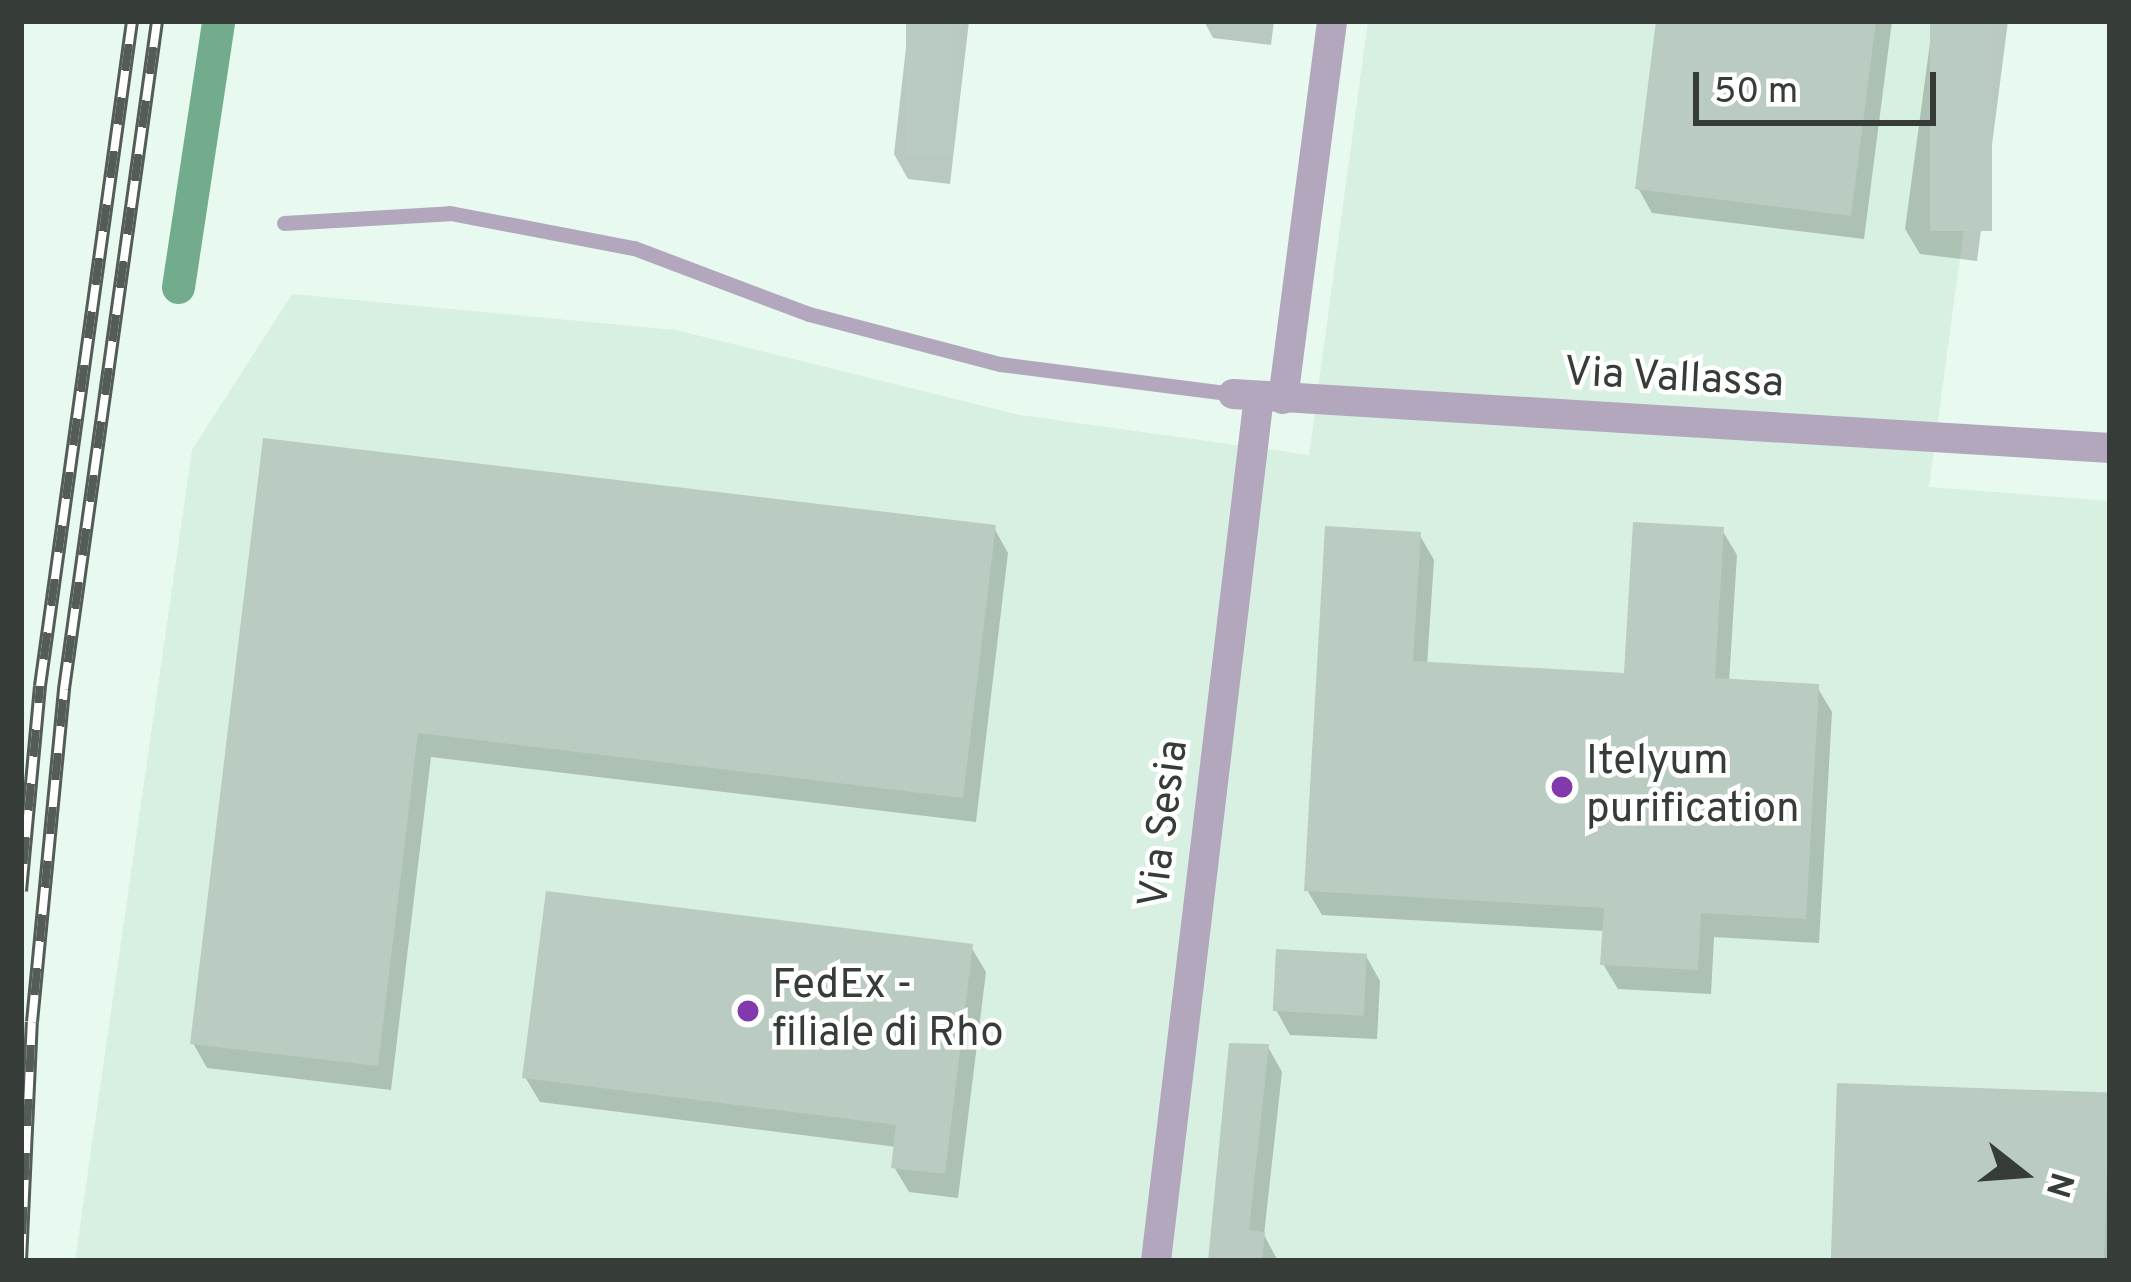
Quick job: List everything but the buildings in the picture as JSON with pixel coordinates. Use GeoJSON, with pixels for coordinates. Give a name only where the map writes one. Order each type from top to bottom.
{"type":"FeatureCollection","features":[{"type":"Feature","properties":{"kind":"street","name":"Via Sesia"},"geometry":{"type":"LineString","coordinates":[[1156,1261],[1258,396],[1332,21]]}},
{"type":"Feature","properties":{"kind":"street","name":"Via Vallassa"},"geometry":{"type":"LineString","coordinates":[[1258,396],[2110,448]]}},
{"type":"Feature","properties":{"kind":"lane"},"geometry":{"type":"LineString","coordinates":[[284,223],[450,213],[634,248],[809,314],[1000,364],[1258,396]]}},
{"type":"Feature","properties":{"kind":"shaded area"},"geometry":{"type":"Polygon","coordinates":[[[1368,21],[1992,21],[1929,487],[2110,501],[2110,1261],[75,1261],[192,450],[292,294],[676,330],[1020,415],[1309,455],[1368,21]]]}},
{"type":"Feature","properties":{"kind":"waterway"},"geometry":{"type":"LineString","coordinates":[[178,287],[218,21]]}},
{"type":"Feature","properties":{"kind":"railway"},"geometry":{"type":"LineString","coordinates":[[21,891],[40,686],[132,21]]}},
{"type":"Feature","properties":{"kind":"railway"},"geometry":{"type":"LineString","coordinates":[[21,1261],[32,1022],[64,689],[157,21]]}},
{"type":"Feature","properties":{"kind":"place","name":"Itelyum purification"},"geometry":{"type":"Point","coordinates":[1562,787]}},
{"type":"Feature","properties":{"kind":"place","name":"FedEx - filiale di Rho"},"geometry":{"type":"Point","coordinates":[748,1011]}}]}
